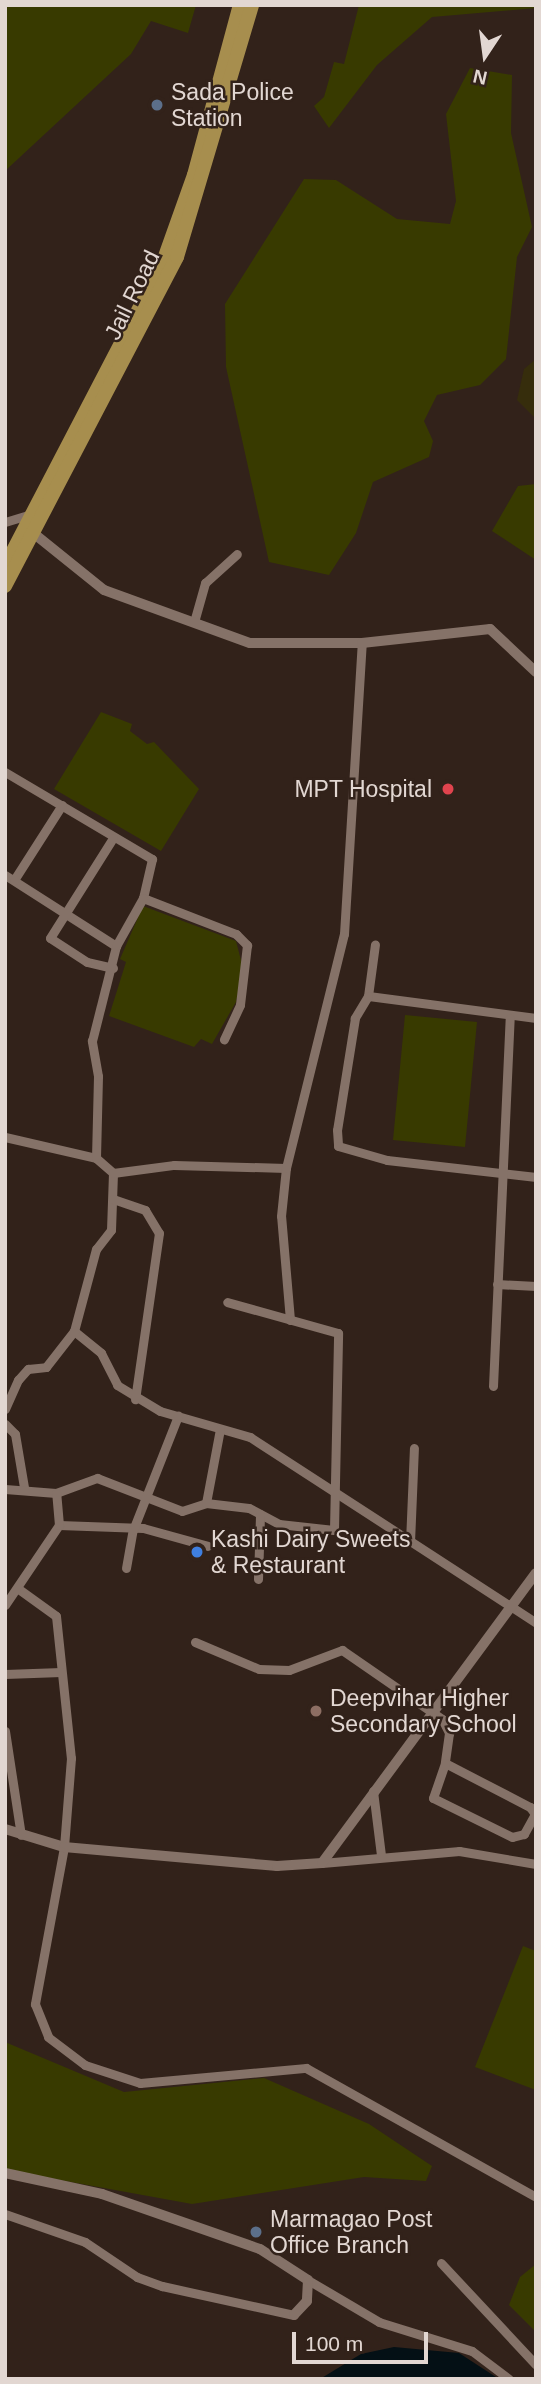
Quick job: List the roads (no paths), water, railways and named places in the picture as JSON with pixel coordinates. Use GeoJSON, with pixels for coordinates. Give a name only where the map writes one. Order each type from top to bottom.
{"type":"FeatureCollection","features":[{"type":"Feature","properties":{"kind":"main road","name":"Jail Road"},"geometry":{"type":"LineString","coordinates":[[41,514],[177,228],[240,5]]}},
{"type":"Feature","properties":{"kind":"main road","name":"Jail Road"},"geometry":{"type":"LineString","coordinates":[[5,586],[190,226],[252,5]]}},
{"type":"Feature","properties":{"kind":"main road","name":"Jail Road"},"geometry":{"type":"LineString","coordinates":[[5,566],[32,531]]}},
{"type":"Feature","properties":{"kind":"street"},"geometry":{"type":"LineString","coordinates":[[5,522],[41,514]]}},
{"type":"Feature","properties":{"kind":"street"},"geometry":{"type":"LineString","coordinates":[[32,531],[104,590],[273,647],[362,643],[489,629],[536,672]]}},
{"type":"Feature","properties":{"kind":"street"},"geometry":{"type":"LineString","coordinates":[[194,622],[205,583],[237,554]]}},
{"type":"Feature","properties":{"kind":"street"},"geometry":{"type":"LineString","coordinates":[[290,1320],[281,1216],[286,1168],[344,934],[362,643]]}},
{"type":"Feature","properties":{"kind":"street"},"geometry":{"type":"LineString","coordinates":[[7,776],[62,805],[152,859],[143,898],[116,946],[113,968],[92,1041],[96,1158]]}},
{"type":"Feature","properties":{"kind":"street"},"geometry":{"type":"LineString","coordinates":[[62,805],[10,878],[116,946]]}},
{"type":"Feature","properties":{"kind":"street"},"geometry":{"type":"LineString","coordinates":[[113,838],[50,938],[87,962],[113,968]]}},
{"type":"Feature","properties":{"kind":"street"},"geometry":{"type":"LineString","coordinates":[[143,898],[236,933],[247,945],[240,1005],[224,1040]]}},
{"type":"Feature","properties":{"kind":"street"},"geometry":{"type":"LineString","coordinates":[[375,944],[368,996],[355,1018],[338,1146],[387,1160],[536,1177]]}},
{"type":"Feature","properties":{"kind":"street"},"geometry":{"type":"LineString","coordinates":[[368,996],[510,1018],[536,1018]]}},
{"type":"Feature","properties":{"kind":"street"},"geometry":{"type":"LineString","coordinates":[[493,1386],[510,1018]]}},
{"type":"Feature","properties":{"kind":"street"},"geometry":{"type":"LineString","coordinates":[[5,1137],[96,1158],[113,1173],[174,1166],[286,1168]]}},
{"type":"Feature","properties":{"kind":"street"},"geometry":{"type":"LineString","coordinates":[[5,1409],[18,1380],[28,1369],[46,1367],[75,1331],[96,1249],[111,1230],[113,1173]]}},
{"type":"Feature","properties":{"kind":"street"},"geometry":{"type":"LineString","coordinates":[[113,1199],[145,1210],[159,1233],[135,1399]]}},
{"type":"Feature","properties":{"kind":"street"},"geometry":{"type":"LineString","coordinates":[[498,1284],[536,1286]]}},
{"type":"Feature","properties":{"kind":"street"},"geometry":{"type":"LineString","coordinates":[[5,1489],[24,1487],[56,1493],[97,1478],[146,1500],[191,1512],[206,1503],[260,1514],[279,1524],[334,1530],[332,1492],[338,1333],[227,1302]]}},
{"type":"Feature","properties":{"kind":"street"},"geometry":{"type":"LineString","coordinates":[[75,1331],[101,1353],[117,1385],[135,1399],[178,1416],[250,1437],[510,1610],[536,1623]]}},
{"type":"Feature","properties":{"kind":"street"},"geometry":{"type":"LineString","coordinates":[[126,1568],[132,1530],[178,1416]]}},
{"type":"Feature","properties":{"kind":"street"},"geometry":{"type":"LineString","coordinates":[[5,1424],[15,1434],[24,1487]]}},
{"type":"Feature","properties":{"kind":"street"},"geometry":{"type":"LineString","coordinates":[[206,1503],[220,1429]]}},
{"type":"Feature","properties":{"kind":"street"},"geometry":{"type":"LineString","coordinates":[[410,1542],[414,1448]]}},
{"type":"Feature","properties":{"kind":"street"},"geometry":{"type":"LineString","coordinates":[[5,1605],[20,1590],[59,1525],[56,1493]]}},
{"type":"Feature","properties":{"kind":"street"},"geometry":{"type":"LineString","coordinates":[[258,1579],[260,1514]]}},
{"type":"Feature","properties":{"kind":"street"},"geometry":{"type":"LineString","coordinates":[[59,1525],[132,1530],[208,1546]]}},
{"type":"Feature","properties":{"kind":"street"},"geometry":{"type":"LineString","coordinates":[[322,1863],[373,1787],[536,1573]]}},
{"type":"Feature","properties":{"kind":"street"},"geometry":{"type":"LineString","coordinates":[[20,1590],[56,1616],[71,1758],[64,1847],[35,2004],[48,2037],[76,2058],[113,2078],[140,2083],[306,2068],[536,2197]]}},
{"type":"Feature","properties":{"kind":"street"},"geometry":{"type":"LineString","coordinates":[[195,1642],[259,1669],[289,1670],[342,1650],[432,1711],[448,1727],[445,1763],[432,1791],[439,1803],[512,1837],[524,1834],[535,1814],[530,1807],[445,1763]]}},
{"type":"Feature","properties":{"kind":"street"},"geometry":{"type":"LineString","coordinates":[[5,1674],[61,1672]]}},
{"type":"Feature","properties":{"kind":"street"},"geometry":{"type":"LineString","coordinates":[[5,1731],[21,1835]]}},
{"type":"Feature","properties":{"kind":"street"},"geometry":{"type":"LineString","coordinates":[[373,1787],[381,1855]]}},
{"type":"Feature","properties":{"kind":"street"},"geometry":{"type":"LineString","coordinates":[[5,1829],[64,1847],[277,1866],[381,1855],[459,1851],[536,1864]]}},
{"type":"Feature","properties":{"kind":"street"},"geometry":{"type":"LineString","coordinates":[[5,2173],[102,2194],[236,2240],[379,2322],[471,2351],[509,2379]]}},
{"type":"Feature","properties":{"kind":"street"},"geometry":{"type":"LineString","coordinates":[[5,2214],[85,2242],[137,2277],[162,2286],[294,2315],[307,2301],[308,2280]]}},
{"type":"Feature","properties":{"kind":"street"},"geometry":{"type":"LineString","coordinates":[[442,2263],[536,2365]]}},
{"type":"Feature","properties":{"kind":"place","name":"Sada Police Station"},"geometry":{"type":"Point","coordinates":[157,105]}},
{"type":"Feature","properties":{"kind":"place","name":"MPT Hospital"},"geometry":{"type":"Point","coordinates":[448,789]}},
{"type":"Feature","properties":{"kind":"place","name":"Kashi Dairy Sweets & Restaurant"},"geometry":{"type":"Point","coordinates":[197,1552]}},
{"type":"Feature","properties":{"kind":"place","name":"Deepvihar Higher Secondary School"},"geometry":{"type":"Point","coordinates":[316,1711]}},
{"type":"Feature","properties":{"kind":"place","name":"Marmagao Post Office Branch"},"geometry":{"type":"Point","coordinates":[256,2232]}}]}
